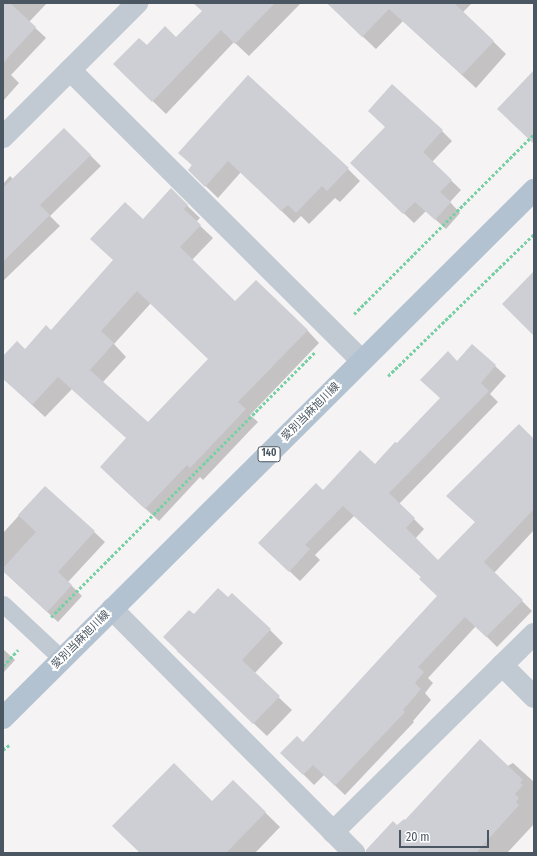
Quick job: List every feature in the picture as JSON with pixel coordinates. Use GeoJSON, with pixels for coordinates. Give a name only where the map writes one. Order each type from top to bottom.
{"type":"FeatureCollection","features":[{"type":"Feature","properties":{"kind":"main road","name":"愛別当麻旭川線"},"geometry":{"type":"LineString","coordinates":[[3,718],[534,190]]}},
{"type":"Feature","properties":{"kind":"street"},"geometry":{"type":"LineString","coordinates":[[3,137],[138,3]]}},
{"type":"Feature","properties":{"kind":"street"},"geometry":{"type":"LineString","coordinates":[[70,70],[362,361]]}},
{"type":"Feature","properties":{"kind":"street"},"geometry":{"type":"LineString","coordinates":[[112,609],[354,853]]}},
{"type":"Feature","properties":{"kind":"street"},"geometry":{"type":"LineString","coordinates":[[333,832],[534,634]]}},
{"type":"Feature","properties":{"kind":"street"},"geometry":{"type":"LineString","coordinates":[[502,665],[534,697]]}},
{"type":"Feature","properties":{"kind":"lane"},"geometry":{"type":"LineString","coordinates":[[3,604],[62,659]]}},
{"type":"Feature","properties":{"kind":"path"},"geometry":{"type":"LineString","coordinates":[[3,666],[534,134]]}},
{"type":"Feature","properties":{"kind":"building"},"geometry":{"type":"Polygon","coordinates":[[[3,3],[10,3],[36,27],[3,63],[3,3]]]}},
{"type":"Feature","properties":{"kind":"building"},"geometry":{"type":"Polygon","coordinates":[[[193,3],[275,3],[235,44],[221,30],[152,102],[113,64],[139,38],[147,45],[165,26],[176,37],[202,11],[193,3]]]}},
{"type":"Feature","properties":{"kind":"building"},"geometry":{"type":"Polygon","coordinates":[[[327,3],[454,3],[494,41],[462,75],[389,9],[362,37],[327,3]]]}},
{"type":"Feature","properties":{"kind":"building"},"geometry":{"type":"Polygon","coordinates":[[[534,70],[534,144],[497,109],[534,70]]]}},
{"type":"Feature","properties":{"kind":"building"},"geometry":{"type":"Polygon","coordinates":[[[248,75],[349,168],[327,191],[322,186],[296,213],[288,205],[281,211],[228,161],[205,187],[188,170],[192,165],[178,153],[248,75]]]}},
{"type":"Feature","properties":{"kind":"building"},"geometry":{"type":"Polygon","coordinates":[[[392,84],[443,130],[423,152],[452,180],[440,192],[451,202],[435,220],[415,202],[403,214],[350,163],[385,127],[368,111],[392,84]]]}},
{"type":"Feature","properties":{"kind":"building"},"geometry":{"type":"Polygon","coordinates":[[[64,128],[91,155],[40,205],[50,215],[3,262],[3,188],[64,128]]]}},
{"type":"Feature","properties":{"kind":"building"},"geometry":{"type":"Polygon","coordinates":[[[171,188],[188,205],[184,209],[201,225],[180,247],[235,301],[256,280],[308,330],[238,402],[246,409],[190,468],[187,465],[145,509],[100,467],[126,438],[58,377],[32,405],[3,379],[3,356],[17,341],[25,349],[46,325],[51,330],[113,260],[90,239],[125,202],[143,219],[171,188]],[[137,291],[101,331],[114,343],[90,370],[148,422],[208,359],[137,291]]]}},
{"type":"Feature","properties":{"kind":"building"},"geometry":{"type":"Polygon","coordinates":[[[534,271],[534,336],[502,304],[534,271]]]}},
{"type":"Feature","properties":{"kind":"building"},"geometry":{"type":"Polygon","coordinates":[[[472,344],[496,365],[481,383],[489,391],[389,493],[415,518],[406,528],[438,560],[475,522],[446,496],[519,424],[534,439],[534,509],[484,562],[523,600],[486,637],[465,617],[418,667],[424,672],[415,683],[421,689],[403,710],[405,712],[335,786],[313,765],[303,775],[280,753],[297,736],[303,742],[437,596],[419,579],[421,577],[343,506],[305,545],[310,549],[289,572],[258,543],[316,483],[323,490],[360,450],[375,464],[440,398],[420,380],[448,351],[457,361],[472,344]]]}},
{"type":"Feature","properties":{"kind":"building"},"geometry":{"type":"Polygon","coordinates":[[[45,486],[95,531],[58,572],[72,585],[47,612],[3,571],[3,568],[36,532],[18,515],[45,486]]]}},
{"type":"Feature","properties":{"kind":"building"},"geometry":{"type":"Polygon","coordinates":[[[218,588],[228,597],[232,593],[271,629],[242,660],[280,696],[253,724],[163,637],[189,610],[194,614],[218,588]]]}},
{"type":"Feature","properties":{"kind":"building"},"geometry":{"type":"Polygon","coordinates":[[[480,739],[523,780],[520,783],[523,785],[515,794],[519,798],[516,802],[519,805],[476,853],[366,853],[366,850],[393,821],[397,825],[404,819],[405,820],[480,739]]]}},
{"type":"Feature","properties":{"kind":"building"},"geometry":{"type":"Polygon","coordinates":[[[174,763],[212,801],[233,780],[266,812],[226,853],[140,853],[112,826],[174,763]]]}}]}
